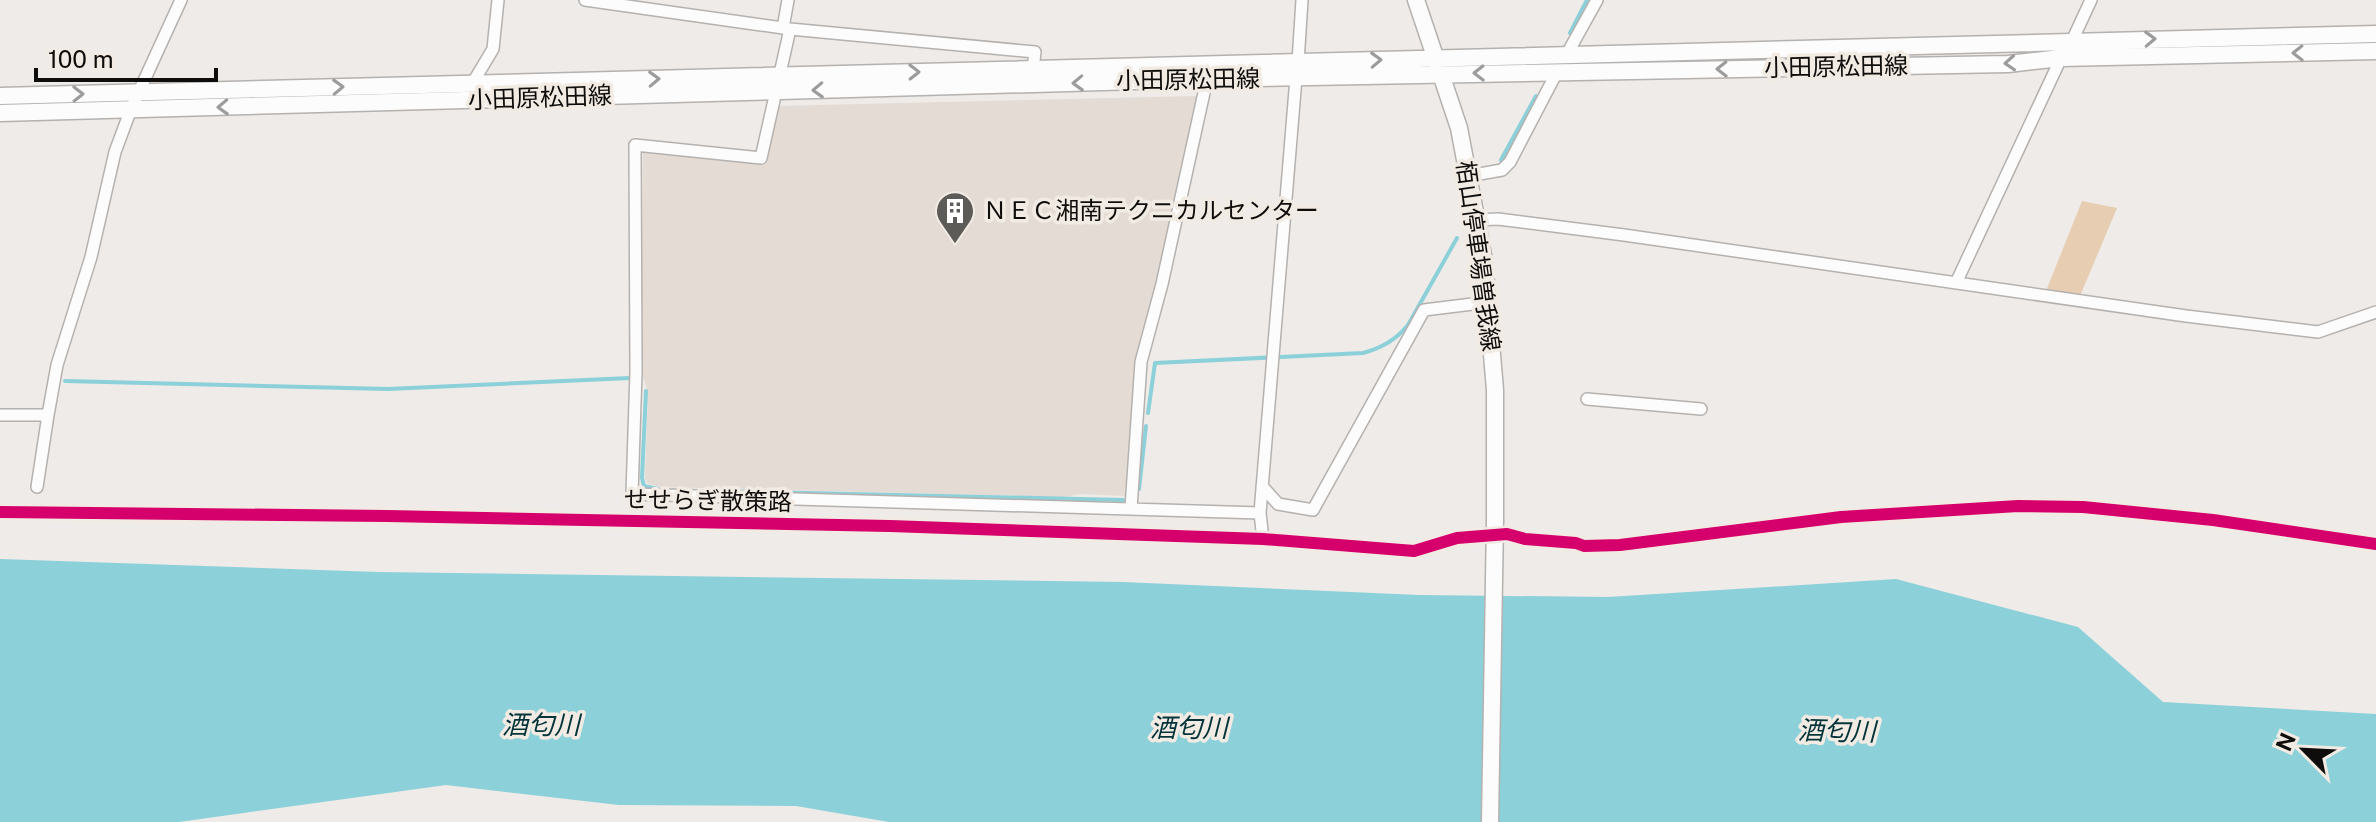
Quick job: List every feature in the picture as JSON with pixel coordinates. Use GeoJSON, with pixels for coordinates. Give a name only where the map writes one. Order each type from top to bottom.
{"type":"FeatureCollection","features":[{"type":"Feature","properties":{"kind":"main road","name":"栢山停車場曽我線"},"geometry":{"type":"LineString","coordinates":[[1416,0],[1459,128],[1489,302],[1495,390],[1490,822]]}},
{"type":"Feature","properties":{"kind":"main road","name":"小田原松田線"},"geometry":{"type":"LineString","coordinates":[[0,96],[472,84],[1207,79],[1435,58],[2376,34]]}},
{"type":"Feature","properties":{"kind":"main road","name":"小田原松田線"},"geometry":{"type":"LineString","coordinates":[[0,113],[778,83],[1033,69],[1442,74],[2008,64],[2061,58],[2376,51]]}},
{"type":"Feature","properties":{"kind":"street"},"geometry":{"type":"LineString","coordinates":[[37,487],[57,365],[91,257],[115,152],[131,109],[181,0]]}},
{"type":"Feature","properties":{"kind":"street"},"geometry":{"type":"LineString","coordinates":[[472,84],[493,49],[498,0]]}},
{"type":"Feature","properties":{"kind":"street"},"geometry":{"type":"LineString","coordinates":[[585,0],[787,28],[1035,52],[1033,69]]}},
{"type":"Feature","properties":{"kind":"street"},"geometry":{"type":"LineString","coordinates":[[788,0],[778,83],[761,158],[635,145],[636,372],[632,494],[1131,508],[1183,505],[1260,513]]}},
{"type":"Feature","properties":{"kind":"street"},"geometry":{"type":"LineString","coordinates":[[1567,54],[1597,0]]}},
{"type":"Feature","properties":{"kind":"street"},"geometry":{"type":"LineString","coordinates":[[1956,283],[2091,0]]}},
{"type":"Feature","properties":{"kind":"street"},"geometry":{"type":"LineString","coordinates":[[1263,539],[1260,513],[1302,6]]}},
{"type":"Feature","properties":{"kind":"street"},"geometry":{"type":"LineString","coordinates":[[1469,181],[1502,170],[1510,162],[1557,72]]}},
{"type":"Feature","properties":{"kind":"street"},"geometry":{"type":"LineString","coordinates":[[1131,508],[1141,362],[1162,284],[1207,79]]}},
{"type":"Feature","properties":{"kind":"street"},"geometry":{"type":"LineString","coordinates":[[1476,218],[1624,235],[2186,316],[2318,332],[2376,312]]}},
{"type":"Feature","properties":{"kind":"street"},"geometry":{"type":"LineString","coordinates":[[1262,486],[1278,504],[1313,510],[1424,310],[1489,302]]}},
{"type":"Feature","properties":{"kind":"street"},"geometry":{"type":"LineString","coordinates":[[1587,399],[1701,409]]}},
{"type":"Feature","properties":{"kind":"street"},"geometry":{"type":"LineString","coordinates":[[0,415],[48,415]]}},
{"type":"Feature","properties":{"kind":"street"},"geometry":{"type":"LineString","coordinates":[[1138,417],[1152,418]]}},
{"type":"Feature","properties":{"kind":"street"},"geometry":{"type":"LineString","coordinates":[[1507,534],[1584,546],[1620,545],[1841,517],[2018,506],[2083,507],[2213,520],[2376,544]]}},
{"type":"Feature","properties":{"kind":"street","name":"せせらぎ散策路"},"geometry":{"type":"LineString","coordinates":[[0,512],[874,525],[1263,539],[1414,551],[1469,537]]}},
{"type":"Feature","properties":{"kind":"shaded area"},"geometry":{"type":"Polygon","coordinates":[[[1198,96],[1165,249],[1136,363],[1126,496],[661,487],[648,484],[645,479],[648,392],[641,371],[643,152],[649,150],[765,165],[779,106],[1198,96]]]}},
{"type":"Feature","properties":{"kind":"shaded area"},"geometry":{"type":"Polygon","coordinates":[[[2082,201],[2117,208],[2080,296],[2046,291],[2082,201]]]}},
{"type":"Feature","properties":{"kind":"water","name":"酒匂川"},"geometry":{"type":"Polygon","coordinates":[[[0,559],[378,572],[1123,582],[1419,595],[1608,597],[1896,579],[2078,627],[2163,702],[2376,714],[2376,822],[889,822],[796,806],[619,805],[446,785],[179,822],[0,822],[0,559]]]}},
{"type":"Feature","properties":{"kind":"waterway"},"geometry":{"type":"LineString","coordinates":[[1570,33],[1587,0]]}},
{"type":"Feature","properties":{"kind":"waterway"},"geometry":{"type":"LineString","coordinates":[[1501,160],[1536,96]]}},
{"type":"Feature","properties":{"kind":"waterway"},"geometry":{"type":"LineString","coordinates":[[1148,413],[1155,363],[1363,353],[1388,343],[1408,325],[1457,238]]}},
{"type":"Feature","properties":{"kind":"waterway"},"geometry":{"type":"LineString","coordinates":[[65,381],[388,389],[630,378]]}},
{"type":"Feature","properties":{"kind":"waterway"},"geometry":{"type":"LineString","coordinates":[[646,391],[642,478],[644,486],[658,489]]}},
{"type":"Feature","properties":{"kind":"waterway"},"geometry":{"type":"LineString","coordinates":[[1139,489],[1146,426]]}},
{"type":"Feature","properties":{"kind":"waterway"},"geometry":{"type":"LineString","coordinates":[[719,491],[1123,500]]}},
{"type":"Feature","properties":{"kind":"tunnel"},"geometry":{"type":"LineString","coordinates":[[1469,537],[1500,534]]}},
{"type":"Feature","properties":{"kind":"cycle path"},"geometry":{"type":"LineString","coordinates":[[0,512],[890,526],[1263,539],[1414,551],[1457,538],[1507,534],[1584,546],[1620,545],[1841,517],[2018,506],[2083,507],[2213,520],[2376,544]]}},
{"type":"Feature","properties":{"kind":"place","name":"ＮＥＣ湘南テクニカルセンター"},"geometry":{"type":"Point","coordinates":[955,245]}}]}
